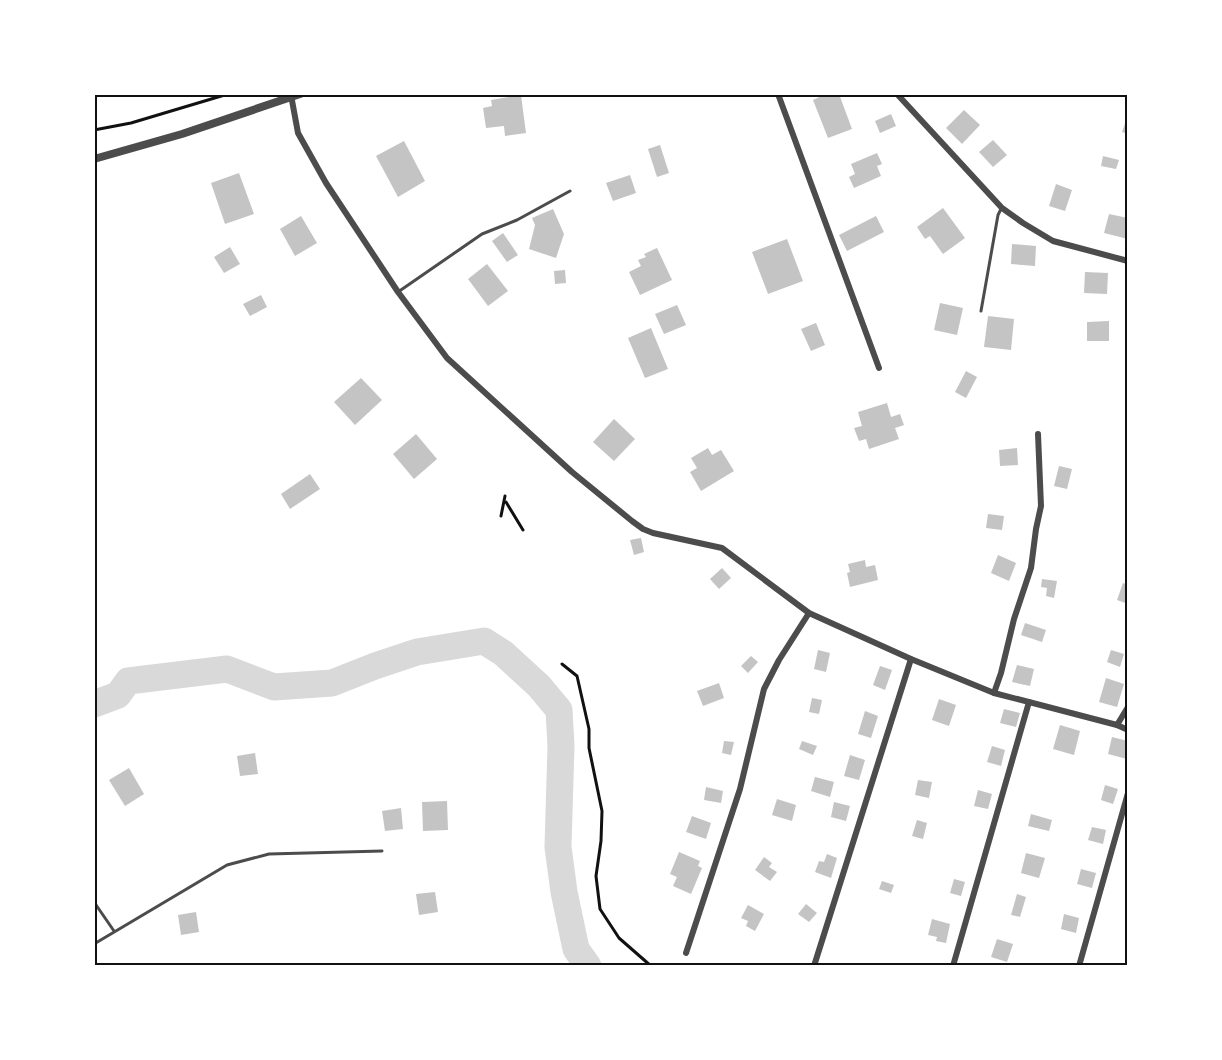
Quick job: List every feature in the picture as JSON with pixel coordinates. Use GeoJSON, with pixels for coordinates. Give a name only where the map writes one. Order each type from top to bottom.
{"type":"FeatureCollection","features":[{"type":"Feature","properties":{"kind":"street"},"geometry":{"type":"LineString","coordinates":[[778,94],[879,368]]}},
{"type":"Feature","properties":{"kind":"street"},"geometry":{"type":"LineString","coordinates":[[897,94],[1002,208],[1053,241],[1128,261]]}},
{"type":"Feature","properties":{"kind":"street"},"geometry":{"type":"LineString","coordinates":[[94,159],[182,134],[294,95],[298,133],[326,183],[398,292],[447,358],[572,472],[632,521],[653,533],[722,548],[809,613],[911,659],[994,693],[1117,725],[1128,730]]}},
{"type":"Feature","properties":{"kind":"street"},"geometry":{"type":"LineString","coordinates":[[994,693],[1014,619],[1031,568],[1035,529],[1041,506],[1038,434]]}},
{"type":"Feature","properties":{"kind":"street"},"geometry":{"type":"LineString","coordinates":[[686,953],[740,789],[764,689],[779,660],[809,613]]}},
{"type":"Feature","properties":{"kind":"street"},"geometry":{"type":"LineString","coordinates":[[814,966],[911,659]]}},
{"type":"Feature","properties":{"kind":"street"},"geometry":{"type":"LineString","coordinates":[[953,966],[1029,702]]}},
{"type":"Feature","properties":{"kind":"street"},"geometry":{"type":"LineString","coordinates":[[1117,725],[1128,707]]}},
{"type":"Feature","properties":{"kind":"street"},"geometry":{"type":"LineString","coordinates":[[1079,966],[1128,793]]}},
{"type":"Feature","properties":{"kind":"lane"},"geometry":{"type":"LineString","coordinates":[[398,292],[482,234],[517,220],[570,191]]}},
{"type":"Feature","properties":{"kind":"lane"},"geometry":{"type":"LineString","coordinates":[[981,311],[998,215],[1002,208]]}},
{"type":"Feature","properties":{"kind":"lane"},"geometry":{"type":"LineString","coordinates":[[94,944],[227,865],[268,854],[382,851]]}},
{"type":"Feature","properties":{"kind":"lane"},"geometry":{"type":"LineString","coordinates":[[94,902],[114,931]]}},
{"type":"Feature","properties":{"kind":"path"},"geometry":{"type":"LineString","coordinates":[[94,130],[131,123],[228,94]]}},
{"type":"Feature","properties":{"kind":"path"},"geometry":{"type":"LineString","coordinates":[[505,496],[506,502],[523,530]]}},
{"type":"Feature","properties":{"kind":"path"},"geometry":{"type":"LineString","coordinates":[[501,516],[506,502]]}},
{"type":"Feature","properties":{"kind":"path"},"geometry":{"type":"LineString","coordinates":[[562,664],[577,676],[589,729],[589,748],[602,811],[596,876],[600,909],[619,938],[651,966]]}},
{"type":"Feature","properties":{"kind":"building"},"geometry":{"type":"Polygon","coordinates":[[[826,94],[839,94],[852,129],[828,138],[813,100],[826,94]]]}},
{"type":"Feature","properties":{"kind":"building"},"geometry":{"type":"Polygon","coordinates":[[[521,95],[526,133],[505,136],[504,126],[486,128],[483,108],[492,106],[491,100],[521,95]]]}},
{"type":"Feature","properties":{"kind":"building"},"geometry":{"type":"Polygon","coordinates":[[[964,110],[980,125],[962,144],[946,128],[964,110]]]}},
{"type":"Feature","properties":{"kind":"building"},"geometry":{"type":"Polygon","coordinates":[[[891,114],[896,126],[880,133],[875,121],[891,114]]]}},
{"type":"Feature","properties":{"kind":"building"},"geometry":{"type":"Polygon","coordinates":[[[1128,115],[1128,134],[1122,132],[1128,115]]]}},
{"type":"Feature","properties":{"kind":"building"},"geometry":{"type":"Polygon","coordinates":[[[993,140],[1007,155],[993,167],[979,152],[993,140]]]}},
{"type":"Feature","properties":{"kind":"building"},"geometry":{"type":"Polygon","coordinates":[[[404,141],[425,181],[398,197],[376,156],[404,141]]]}},
{"type":"Feature","properties":{"kind":"building"},"geometry":{"type":"Polygon","coordinates":[[[660,145],[669,173],[657,177],[648,149],[660,145]]]}},
{"type":"Feature","properties":{"kind":"building"},"geometry":{"type":"Polygon","coordinates":[[[877,153],[882,164],[877,166],[881,176],[854,188],[849,177],[855,174],[851,164],[877,153]]]}},
{"type":"Feature","properties":{"kind":"building"},"geometry":{"type":"Polygon","coordinates":[[[1103,156],[1119,160],[1116,169],[1101,166],[1103,156]]]}},
{"type":"Feature","properties":{"kind":"building"},"geometry":{"type":"Polygon","coordinates":[[[239,173],[254,214],[225,224],[211,183],[239,173]]]}},
{"type":"Feature","properties":{"kind":"building"},"geometry":{"type":"Polygon","coordinates":[[[630,175],[636,193],[613,201],[606,183],[630,175]]]}},
{"type":"Feature","properties":{"kind":"building"},"geometry":{"type":"Polygon","coordinates":[[[1056,184],[1072,190],[1065,211],[1049,206],[1056,184]]]}},
{"type":"Feature","properties":{"kind":"building"},"geometry":{"type":"Polygon","coordinates":[[[943,208],[965,238],[943,254],[930,236],[925,239],[917,227],[943,208]]]}},
{"type":"Feature","properties":{"kind":"building"},"geometry":{"type":"Polygon","coordinates":[[[553,209],[564,234],[556,258],[529,249],[535,225],[532,218],[553,209]]]}},
{"type":"Feature","properties":{"kind":"building"},"geometry":{"type":"Polygon","coordinates":[[[1109,214],[1128,218],[1128,239],[1104,233],[1109,214]]]}},
{"type":"Feature","properties":{"kind":"building"},"geometry":{"type":"Polygon","coordinates":[[[301,216],[317,243],[295,256],[280,229],[301,216]]]}},
{"type":"Feature","properties":{"kind":"building"},"geometry":{"type":"Polygon","coordinates":[[[876,216],[884,232],[847,251],[839,235],[876,216]]]}},
{"type":"Feature","properties":{"kind":"building"},"geometry":{"type":"Polygon","coordinates":[[[503,233],[518,255],[507,262],[492,241],[503,233]]]}},
{"type":"Feature","properties":{"kind":"building"},"geometry":{"type":"Polygon","coordinates":[[[787,239],[803,281],[768,294],[752,252],[787,239]]]}},
{"type":"Feature","properties":{"kind":"building"},"geometry":{"type":"Polygon","coordinates":[[[1012,244],[1036,246],[1035,266],[1011,264],[1012,244]]]}},
{"type":"Feature","properties":{"kind":"building"},"geometry":{"type":"Polygon","coordinates":[[[230,247],[240,264],[224,273],[214,257],[230,247]]]}},
{"type":"Feature","properties":{"kind":"building"},"geometry":{"type":"Polygon","coordinates":[[[657,248],[672,280],[640,295],[629,272],[641,266],[638,260],[646,257],[644,254],[657,248]]]}},
{"type":"Feature","properties":{"kind":"building"},"geometry":{"type":"Polygon","coordinates":[[[487,264],[508,291],[488,306],[468,279],[487,264]]]}},
{"type":"Feature","properties":{"kind":"building"},"geometry":{"type":"Polygon","coordinates":[[[565,270],[566,283],[555,284],[554,271],[565,270]]]}},
{"type":"Feature","properties":{"kind":"building"},"geometry":{"type":"Polygon","coordinates":[[[1085,272],[1108,273],[1107,294],[1084,293],[1085,272]]]}},
{"type":"Feature","properties":{"kind":"building"},"geometry":{"type":"Polygon","coordinates":[[[261,295],[267,307],[250,316],[243,304],[261,295]]]}},
{"type":"Feature","properties":{"kind":"building"},"geometry":{"type":"Polygon","coordinates":[[[940,303],[963,308],[957,335],[934,330],[940,303]]]}},
{"type":"Feature","properties":{"kind":"building"},"geometry":{"type":"Polygon","coordinates":[[[677,305],[686,325],[664,334],[655,314],[677,305]]]}},
{"type":"Feature","properties":{"kind":"building"},"geometry":{"type":"Polygon","coordinates":[[[988,316],[1014,319],[1011,350],[984,347],[988,316]]]}},
{"type":"Feature","properties":{"kind":"building"},"geometry":{"type":"Polygon","coordinates":[[[1109,321],[1109,341],[1087,341],[1087,322],[1109,321]]]}},
{"type":"Feature","properties":{"kind":"building"},"geometry":{"type":"Polygon","coordinates":[[[816,323],[825,345],[811,351],[801,329],[816,323]]]}},
{"type":"Feature","properties":{"kind":"building"},"geometry":{"type":"Polygon","coordinates":[[[651,328],[668,369],[645,378],[628,338],[651,328]]]}},
{"type":"Feature","properties":{"kind":"building"},"geometry":{"type":"Polygon","coordinates":[[[966,371],[977,377],[966,398],[955,392],[966,371]]]}},
{"type":"Feature","properties":{"kind":"building"},"geometry":{"type":"Polygon","coordinates":[[[361,378],[382,400],[355,425],[334,402],[361,378]]]}},
{"type":"Feature","properties":{"kind":"building"},"geometry":{"type":"Polygon","coordinates":[[[887,403],[891,417],[900,414],[904,425],[895,428],[899,439],[869,449],[866,439],[859,441],[854,428],[862,426],[858,412],[887,403]]]}},
{"type":"Feature","properties":{"kind":"building"},"geometry":{"type":"Polygon","coordinates":[[[614,419],[635,439],[614,461],[593,442],[614,419]]]}},
{"type":"Feature","properties":{"kind":"building"},"geometry":{"type":"Polygon","coordinates":[[[416,434],[437,459],[414,479],[393,454],[416,434]]]}},
{"type":"Feature","properties":{"kind":"building"},"geometry":{"type":"Polygon","coordinates":[[[708,448],[712,455],[721,450],[734,471],[701,491],[690,472],[697,468],[691,458],[708,448]]]}},
{"type":"Feature","properties":{"kind":"building"},"geometry":{"type":"Polygon","coordinates":[[[1017,448],[1018,465],[1000,466],[999,450],[1017,448]]]}},
{"type":"Feature","properties":{"kind":"building"},"geometry":{"type":"Polygon","coordinates":[[[1059,466],[1072,469],[1067,489],[1054,486],[1059,466]]]}},
{"type":"Feature","properties":{"kind":"building"},"geometry":{"type":"Polygon","coordinates":[[[310,474],[320,489],[290,509],[281,494],[310,474]]]}},
{"type":"Feature","properties":{"kind":"building"},"geometry":{"type":"Polygon","coordinates":[[[988,514],[1004,516],[1002,530],[986,528],[988,514]]]}},
{"type":"Feature","properties":{"kind":"building"},"geometry":{"type":"Polygon","coordinates":[[[641,538],[644,552],[634,555],[630,540],[641,538]]]}},
{"type":"Feature","properties":{"kind":"building"},"geometry":{"type":"Polygon","coordinates":[[[998,555],[1016,563],[1009,581],[991,573],[998,555]]]}},
{"type":"Feature","properties":{"kind":"building"},"geometry":{"type":"Polygon","coordinates":[[[865,560],[866,567],[875,565],[878,580],[850,587],[848,564],[865,560]]]}},
{"type":"Feature","properties":{"kind":"building"},"geometry":{"type":"Polygon","coordinates":[[[722,568],[731,578],[719,589],[710,579],[722,568]]]}},
{"type":"Feature","properties":{"kind":"building"},"geometry":{"type":"Polygon","coordinates":[[[1042,579],[1057,581],[1054,598],[1046,596],[1047,588],[1041,587],[1042,579]]]}},
{"type":"Feature","properties":{"kind":"building"},"geometry":{"type":"Polygon","coordinates":[[[1123,583],[1128,585],[1128,604],[1117,600],[1123,583]]]}},
{"type":"Feature","properties":{"kind":"building"},"geometry":{"type":"Polygon","coordinates":[[[1025,623],[1046,630],[1042,642],[1021,635],[1025,623]]]}},
{"type":"Feature","properties":{"kind":"building"},"geometry":{"type":"Polygon","coordinates":[[[818,650],[830,653],[826,672],[814,669],[818,650]]]}},
{"type":"Feature","properties":{"kind":"building"},"geometry":{"type":"Polygon","coordinates":[[[1111,650],[1124,654],[1120,667],[1107,662],[1111,650]]]}},
{"type":"Feature","properties":{"kind":"building"},"geometry":{"type":"Polygon","coordinates":[[[751,656],[758,662],[748,673],[741,666],[751,656]]]}},
{"type":"Feature","properties":{"kind":"building"},"geometry":{"type":"Polygon","coordinates":[[[1017,665],[1034,669],[1030,686],[1012,682],[1017,665]]]}},
{"type":"Feature","properties":{"kind":"building"},"geometry":{"type":"Polygon","coordinates":[[[880,666],[892,670],[885,690],[873,685],[880,666]]]}},
{"type":"Feature","properties":{"kind":"building"},"geometry":{"type":"Polygon","coordinates":[[[1106,678],[1124,684],[1117,707],[1099,702],[1106,678]]]}},
{"type":"Feature","properties":{"kind":"building"},"geometry":{"type":"Polygon","coordinates":[[[719,683],[724,698],[703,706],[697,691],[719,683]]]}},
{"type":"Feature","properties":{"kind":"building"},"geometry":{"type":"Polygon","coordinates":[[[812,698],[822,700],[819,714],[809,712],[812,698]]]}},
{"type":"Feature","properties":{"kind":"building"},"geometry":{"type":"Polygon","coordinates":[[[939,699],[956,705],[949,726],[932,720],[939,699]]]}},
{"type":"Feature","properties":{"kind":"building"},"geometry":{"type":"Polygon","coordinates":[[[1004,709],[1020,713],[1016,727],[1000,723],[1004,709]]]}},
{"type":"Feature","properties":{"kind":"building"},"geometry":{"type":"Polygon","coordinates":[[[865,711],[878,716],[871,738],[858,734],[865,711]]]}},
{"type":"Feature","properties":{"kind":"building"},"geometry":{"type":"Polygon","coordinates":[[[1060,725],[1080,731],[1074,755],[1053,749],[1060,725]]]}},
{"type":"Feature","properties":{"kind":"building"},"geometry":{"type":"Polygon","coordinates":[[[1112,737],[1128,741],[1127,759],[1108,754],[1112,737]]]}},
{"type":"Feature","properties":{"kind":"building"},"geometry":{"type":"Polygon","coordinates":[[[724,741],[734,742],[731,755],[722,753],[724,741]]]}},
{"type":"Feature","properties":{"kind":"building"},"geometry":{"type":"Polygon","coordinates":[[[802,741],[817,746],[813,755],[799,749],[802,741]]]}},
{"type":"Feature","properties":{"kind":"building"},"geometry":{"type":"Polygon","coordinates":[[[992,746],[1005,750],[1001,766],[987,762],[992,746]]]}},
{"type":"Feature","properties":{"kind":"building"},"geometry":{"type":"Polygon","coordinates":[[[255,753],[258,774],[240,776],[237,756],[255,753]]]}},
{"type":"Feature","properties":{"kind":"building"},"geometry":{"type":"Polygon","coordinates":[[[850,755],[865,760],[859,780],[844,776],[850,755]]]}},
{"type":"Feature","properties":{"kind":"building"},"geometry":{"type":"Polygon","coordinates":[[[129,768],[144,794],[125,806],[109,780],[129,768]]]}},
{"type":"Feature","properties":{"kind":"building"},"geometry":{"type":"Polygon","coordinates":[[[815,777],[834,782],[830,797],[811,791],[815,777]]]}},
{"type":"Feature","properties":{"kind":"building"},"geometry":{"type":"Polygon","coordinates":[[[918,780],[932,782],[929,798],[915,795],[918,780]]]}},
{"type":"Feature","properties":{"kind":"building"},"geometry":{"type":"Polygon","coordinates":[[[1105,785],[1118,789],[1113,804],[1101,800],[1105,785]]]}},
{"type":"Feature","properties":{"kind":"building"},"geometry":{"type":"Polygon","coordinates":[[[706,787],[723,791],[721,803],[704,800],[706,787]]]}},
{"type":"Feature","properties":{"kind":"building"},"geometry":{"type":"Polygon","coordinates":[[[978,790],[992,794],[988,809],[974,806],[978,790]]]}},
{"type":"Feature","properties":{"kind":"building"},"geometry":{"type":"Polygon","coordinates":[[[777,799],[796,805],[792,821],[772,815],[777,799]]]}},
{"type":"Feature","properties":{"kind":"building"},"geometry":{"type":"Polygon","coordinates":[[[447,801],[448,830],[423,831],[422,802],[447,801]]]}},
{"type":"Feature","properties":{"kind":"building"},"geometry":{"type":"Polygon","coordinates":[[[834,802],[850,806],[846,821],[831,817],[834,802]]]}},
{"type":"Feature","properties":{"kind":"building"},"geometry":{"type":"Polygon","coordinates":[[[401,808],[403,829],[385,831],[382,811],[401,808]]]}},
{"type":"Feature","properties":{"kind":"building"},"geometry":{"type":"Polygon","coordinates":[[[1031,814],[1052,820],[1049,831],[1028,826],[1031,814]]]}},
{"type":"Feature","properties":{"kind":"building"},"geometry":{"type":"Polygon","coordinates":[[[692,816],[711,823],[706,839],[686,832],[692,816]]]}},
{"type":"Feature","properties":{"kind":"building"},"geometry":{"type":"Polygon","coordinates":[[[917,820],[927,823],[923,839],[912,836],[917,820]]]}},
{"type":"Feature","properties":{"kind":"building"},"geometry":{"type":"Polygon","coordinates":[[[1092,827],[1106,830],[1103,844],[1088,840],[1092,827]]]}},
{"type":"Feature","properties":{"kind":"building"},"geometry":{"type":"Polygon","coordinates":[[[679,852],[700,861],[698,866],[702,868],[691,894],[673,886],[677,877],[670,874],[679,852]]]}},
{"type":"Feature","properties":{"kind":"building"},"geometry":{"type":"Polygon","coordinates":[[[1026,853],[1045,858],[1039,878],[1021,873],[1026,853]]]}},
{"type":"Feature","properties":{"kind":"building"},"geometry":{"type":"Polygon","coordinates":[[[827,854],[837,858],[831,878],[815,872],[819,861],[824,862],[827,854]]]}},
{"type":"Feature","properties":{"kind":"building"},"geometry":{"type":"Polygon","coordinates":[[[764,857],[772,863],[769,867],[777,872],[770,881],[755,870],[764,857]]]}},
{"type":"Feature","properties":{"kind":"building"},"geometry":{"type":"Polygon","coordinates":[[[1081,869],[1096,873],[1092,888],[1077,884],[1081,869]]]}},
{"type":"Feature","properties":{"kind":"building"},"geometry":{"type":"Polygon","coordinates":[[[954,879],[965,882],[961,896],[950,893],[954,879]]]}},
{"type":"Feature","properties":{"kind":"building"},"geometry":{"type":"Polygon","coordinates":[[[882,881],[894,885],[891,893],[879,889],[882,881]]]}},
{"type":"Feature","properties":{"kind":"building"},"geometry":{"type":"Polygon","coordinates":[[[435,892],[438,912],[419,915],[416,894],[435,892]]]}},
{"type":"Feature","properties":{"kind":"building"},"geometry":{"type":"Polygon","coordinates":[[[1017,894],[1026,897],[1020,917],[1011,915],[1017,894]]]}},
{"type":"Feature","properties":{"kind":"building"},"geometry":{"type":"Polygon","coordinates":[[[806,904],[817,913],[809,922],[798,914],[806,904]]]}},
{"type":"Feature","properties":{"kind":"building"},"geometry":{"type":"Polygon","coordinates":[[[748,905],[764,914],[755,931],[746,926],[748,921],[741,918],[748,905]]]}},
{"type":"Feature","properties":{"kind":"building"},"geometry":{"type":"Polygon","coordinates":[[[196,912],[199,932],[181,935],[178,915],[196,912]]]}},
{"type":"Feature","properties":{"kind":"building"},"geometry":{"type":"Polygon","coordinates":[[[1064,914],[1079,918],[1076,933],[1061,929],[1064,914]]]}},
{"type":"Feature","properties":{"kind":"building"},"geometry":{"type":"Polygon","coordinates":[[[932,919],[950,924],[946,943],[936,941],[937,937],[928,935],[932,919]]]}},
{"type":"Feature","properties":{"kind":"building"},"geometry":{"type":"Polygon","coordinates":[[[997,939],[1013,944],[1007,962],[991,957],[997,939]]]}},
{"type":"Feature","properties":{"kind":"waterway"},"geometry":{"type":"LineString","coordinates":[[94,704],[118,695],[128,681],[227,669],[274,687],[332,683],[417,652],[484,641],[503,653],[539,686],[559,710],[561,746],[558,847],[564,892],[576,949],[588,966]]}}]}
